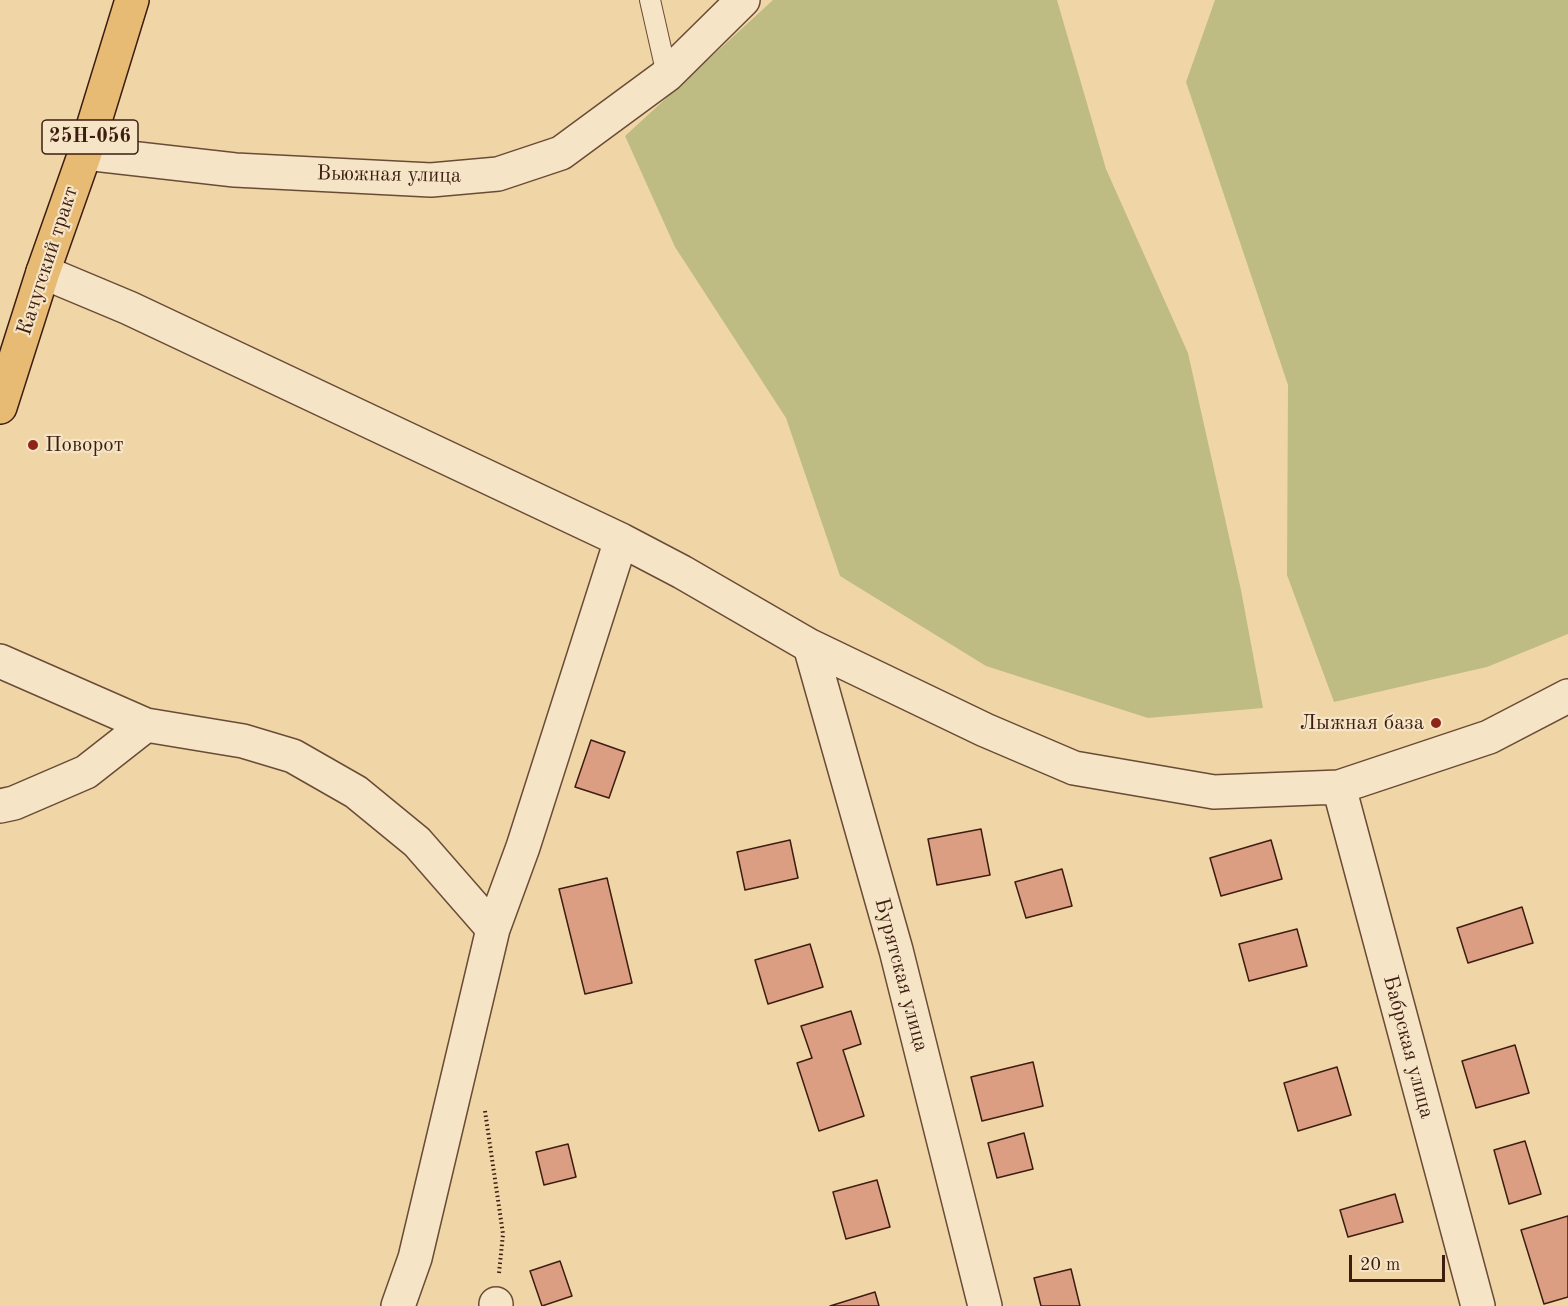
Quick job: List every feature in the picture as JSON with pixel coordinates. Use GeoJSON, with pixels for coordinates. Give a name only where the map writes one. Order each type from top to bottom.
{"type":"FeatureCollection","features":[{"type":"Feature","properties":{"kind":"main road","name":"Качугский тракт"},"geometry":{"type":"LineString","coordinates":[[0,422],[2,398],[85,153],[132,0]]}},
{"type":"Feature","properties":{"kind":"street","name":"Вьюжная улица"},"geometry":{"type":"LineString","coordinates":[[85,153],[236,170],[431,180],[498,174],[561,153],[666,75],[743,0]]}},
{"type":"Feature","properties":{"kind":"street"},"geometry":{"type":"LineString","coordinates":[[43,272],[129,308],[621,540],[682,572],[810,646],[985,730],[1074,768],[1214,792],[1339,788],[1489,737],[1568,696]]}},
{"type":"Feature","properties":{"kind":"street"},"geometry":{"type":"LineString","coordinates":[[398,1306],[415,1258],[493,929],[523,847],[621,540]]}},
{"type":"Feature","properties":{"kind":"street","name":"Бурятская улица"},"geometry":{"type":"LineString","coordinates":[[810,646],[896,950],[985,1306]]}},
{"type":"Feature","properties":{"kind":"street"},"geometry":{"type":"LineString","coordinates":[[0,661],[146,725],[243,741],[293,756],[356,792],[417,842],[493,929]]}},
{"type":"Feature","properties":{"kind":"street"},"geometry":{"type":"LineString","coordinates":[[0,806],[14,804],[86,772],[146,725]]}},
{"type":"Feature","properties":{"kind":"street","name":"Бабрская улица"},"geometry":{"type":"LineString","coordinates":[[1339,788],[1478,1306]]}},
{"type":"Feature","properties":{"kind":"lane"},"geometry":{"type":"LineString","coordinates":[[651,0],[666,75]]}},
{"type":"Feature","properties":{"kind":"path"},"geometry":{"type":"LineString","coordinates":[[485,1110],[503,1234],[496,1305]]}},
{"type":"Feature","properties":{"kind":"shaded area"},"geometry":{"type":"Polygon","coordinates":[[[773,0],[1057,0],[1106,169],[1188,353],[1241,590],[1263,708],[1148,718],[986,666],[840,576],[786,418],[675,247],[625,136],[773,0]]]}},
{"type":"Feature","properties":{"kind":"shaded area"},"geometry":{"type":"Polygon","coordinates":[[[1215,0],[1568,0],[1568,634],[1487,667],[1334,702],[1287,575],[1288,385],[1186,82],[1215,0]]]}},
{"type":"Feature","properties":{"kind":"building"},"geometry":{"type":"Polygon","coordinates":[[[591,740],[625,752],[609,798],[575,787],[591,740]]]}},
{"type":"Feature","properties":{"kind":"building"},"geometry":{"type":"Polygon","coordinates":[[[981,829],[990,875],[937,885],[928,839],[981,829]]]}},
{"type":"Feature","properties":{"kind":"building"},"geometry":{"type":"Polygon","coordinates":[[[790,840],[798,878],[745,890],[737,852],[790,840]]]}},
{"type":"Feature","properties":{"kind":"building"},"geometry":{"type":"Polygon","coordinates":[[[1271,840],[1282,879],[1221,896],[1210,858],[1271,840]]]}},
{"type":"Feature","properties":{"kind":"building"},"geometry":{"type":"Polygon","coordinates":[[[1062,869],[1072,906],[1026,918],[1015,882],[1062,869]]]}},
{"type":"Feature","properties":{"kind":"building"},"geometry":{"type":"Polygon","coordinates":[[[607,878],[632,983],[585,994],[559,889],[607,878]]]}},
{"type":"Feature","properties":{"kind":"building"},"geometry":{"type":"Polygon","coordinates":[[[1522,907],[1533,943],[1468,963],[1457,928],[1522,907]]]}},
{"type":"Feature","properties":{"kind":"building"},"geometry":{"type":"Polygon","coordinates":[[[1297,929],[1307,966],[1249,981],[1239,944],[1297,929]]]}},
{"type":"Feature","properties":{"kind":"building"},"geometry":{"type":"Polygon","coordinates":[[[810,944],[823,987],[768,1004],[755,960],[810,944]]]}},
{"type":"Feature","properties":{"kind":"building"},"geometry":{"type":"Polygon","coordinates":[[[851,1011],[861,1044],[843,1050],[864,1116],[819,1131],[797,1063],[812,1058],[801,1026],[851,1011]]]}},
{"type":"Feature","properties":{"kind":"building"},"geometry":{"type":"Polygon","coordinates":[[[1515,1045],[1529,1093],[1476,1108],[1462,1061],[1515,1045]]]}},
{"type":"Feature","properties":{"kind":"building"},"geometry":{"type":"Polygon","coordinates":[[[1033,1062],[1043,1106],[982,1121],[971,1077],[1033,1062]]]}},
{"type":"Feature","properties":{"kind":"building"},"geometry":{"type":"Polygon","coordinates":[[[1337,1067],[1351,1115],[1298,1131],[1284,1083],[1337,1067]]]}},
{"type":"Feature","properties":{"kind":"building"},"geometry":{"type":"Polygon","coordinates":[[[1024,1133],[1033,1169],[997,1178],[988,1143],[1024,1133]]]}},
{"type":"Feature","properties":{"kind":"building"},"geometry":{"type":"Polygon","coordinates":[[[1525,1141],[1541,1194],[1509,1204],[1494,1150],[1525,1141]]]}},
{"type":"Feature","properties":{"kind":"building"},"geometry":{"type":"Polygon","coordinates":[[[568,1144],[576,1177],[544,1185],[536,1152],[568,1144]]]}},
{"type":"Feature","properties":{"kind":"building"},"geometry":{"type":"Polygon","coordinates":[[[877,1180],[890,1227],[846,1239],[833,1192],[877,1180]]]}},
{"type":"Feature","properties":{"kind":"building"},"geometry":{"type":"Polygon","coordinates":[[[1395,1194],[1403,1222],[1348,1237],[1340,1210],[1395,1194]]]}},
{"type":"Feature","properties":{"kind":"building"},"geometry":{"type":"Polygon","coordinates":[[[1568,1216],[1568,1297],[1544,1304],[1521,1230],[1568,1216]]]}},
{"type":"Feature","properties":{"kind":"building"},"geometry":{"type":"Polygon","coordinates":[[[560,1261],[572,1296],[542,1306],[530,1271],[560,1261]]]}},
{"type":"Feature","properties":{"kind":"building"},"geometry":{"type":"Polygon","coordinates":[[[1071,1269],[1080,1306],[1041,1306],[1034,1278],[1071,1269]]]}},
{"type":"Feature","properties":{"kind":"building"},"geometry":{"type":"Polygon","coordinates":[[[875,1292],[879,1306],[830,1306],[875,1292]]]}},
{"type":"Feature","properties":{"kind":"place","name":"Поворот"},"geometry":{"type":"Point","coordinates":[33,445]}},
{"type":"Feature","properties":{"kind":"place","name":"Лыжная база"},"geometry":{"type":"Point","coordinates":[1436,723]}}]}
